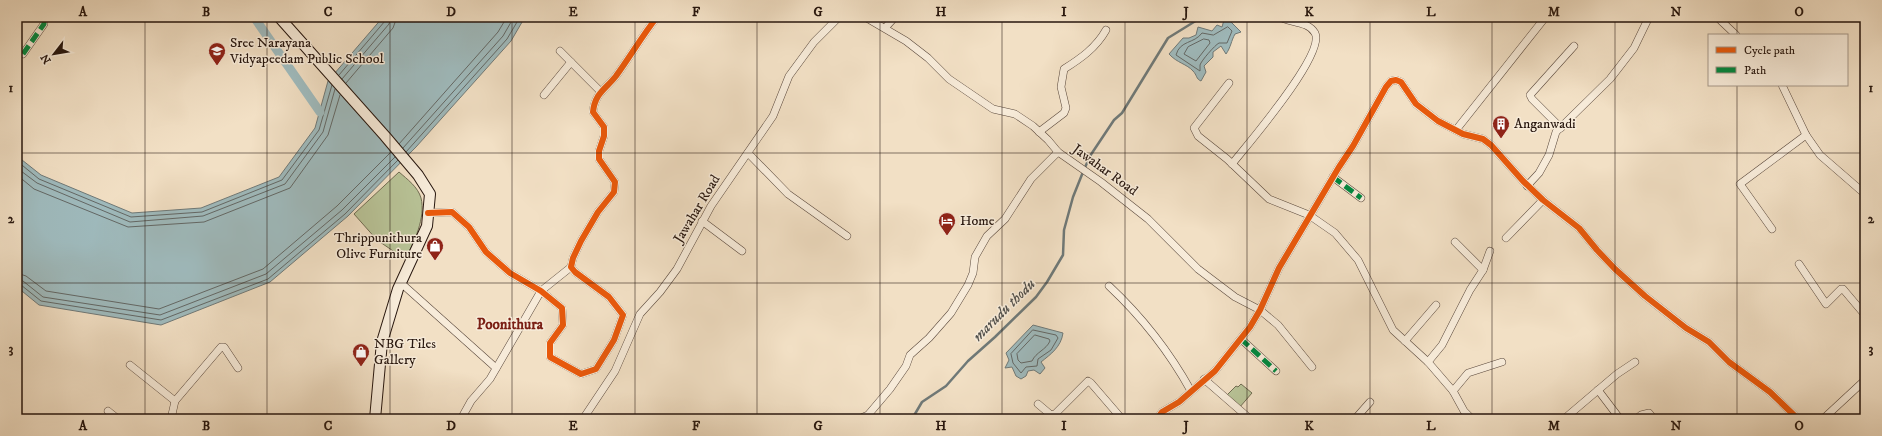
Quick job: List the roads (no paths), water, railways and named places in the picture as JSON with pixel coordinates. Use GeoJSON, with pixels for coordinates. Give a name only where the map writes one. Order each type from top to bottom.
{"type":"FeatureCollection","features":[{"type":"Feature","properties":{"kind":"main road"},"geometry":{"type":"LineString","coordinates":[[281,20],[418,176],[430,194],[427,226],[401,282],[382,342],[375,419]]}},
{"type":"Feature","properties":{"kind":"street"},"geometry":{"type":"LineString","coordinates":[[23,54],[44,24],[44,17]]}},
{"type":"Feature","properties":{"kind":"street"},"geometry":{"type":"LineString","coordinates":[[461,419],[471,401],[490,379],[541,291],[571,267],[573,258],[581,241],[598,212],[614,192],[615,182],[599,159],[599,152],[604,136],[604,127],[593,112],[594,104],[600,92],[615,78],[657,17]]}},
{"type":"Feature","properties":{"kind":"street","name":"Jawahar Road"},"geometry":{"type":"LineString","coordinates":[[583,419],[615,371],[638,318],[677,269],[702,221],[773,116],[789,76],[814,42],[839,17]]}},
{"type":"Feature","properties":{"kind":"street","name":"Jawahar Road"},"geometry":{"type":"LineString","coordinates":[[865,17],[906,41],[928,58],[949,78],[993,109],[1015,114],[1039,132],[1058,152],[1101,182],[1148,219],[1198,270],[1235,297],[1260,310],[1278,325],[1312,366]]}},
{"type":"Feature","properties":{"kind":"street"},"geometry":{"type":"LineString","coordinates":[[885,28],[895,17]]}},
{"type":"Feature","properties":{"kind":"street"},"geometry":{"type":"LineString","coordinates":[[1232,164],[1292,89],[1316,45],[1316,34],[1310,26],[1280,17]]}},
{"type":"Feature","properties":{"kind":"street"},"geometry":{"type":"LineString","coordinates":[[1527,186],[1539,173],[1549,155],[1556,132],[1610,79],[1634,48],[1649,17]]}},
{"type":"Feature","properties":{"kind":"street"},"geometry":{"type":"LineString","coordinates":[[1717,17],[1735,34]]}},
{"type":"Feature","properties":{"kind":"street"},"geometry":{"type":"LineString","coordinates":[[1456,130],[1544,19]]}},
{"type":"Feature","properties":{"kind":"street"},"geometry":{"type":"LineString","coordinates":[[1039,132],[1064,112],[1066,108],[1061,86],[1064,69],[1088,53],[1106,30]]}},
{"type":"Feature","properties":{"kind":"street"},"geometry":{"type":"LineString","coordinates":[[1561,128],[1532,99],[1530,95],[1574,46]]}},
{"type":"Feature","properties":{"kind":"street"},"geometry":{"type":"LineString","coordinates":[[560,51],[600,92]]}},
{"type":"Feature","properties":{"kind":"street"},"geometry":{"type":"LineString","coordinates":[[544,95],[571,62]]}},
{"type":"Feature","properties":{"kind":"street"},"geometry":{"type":"LineString","coordinates":[[1157,419],[1162,412],[1178,402],[1215,371],[1241,339],[1260,310],[1279,268],[1309,216],[1353,146],[1386,87],[1392,81],[1396,80],[1401,82],[1416,104],[1438,121],[1456,130],[1483,139],[1491,145],[1527,186],[1579,228],[1597,250],[1645,296],[1686,328],[1709,342],[1729,362],[1770,392],[1798,419]]}},
{"type":"Feature","properties":{"kind":"street"},"geometry":{"type":"LineString","coordinates":[[1229,83],[1194,128],[1198,136],[1232,164],[1269,199],[1309,216],[1335,233],[1358,260],[1393,330],[1428,362],[1453,391],[1468,418]]}},
{"type":"Feature","properties":{"kind":"street"},"geometry":{"type":"LineString","coordinates":[[1782,86],[1806,135],[1820,155],[1865,194]]}},
{"type":"Feature","properties":{"kind":"street"},"geometry":{"type":"LineString","coordinates":[[1772,229],[1740,184],[1806,135]]}},
{"type":"Feature","properties":{"kind":"street"},"geometry":{"type":"LineString","coordinates":[[859,419],[868,415],[886,394],[906,366],[910,355],[929,338],[951,313],[968,285],[973,273],[976,257],[987,236],[1005,219],[1031,179],[1058,152]]}},
{"type":"Feature","properties":{"kind":"street"},"geometry":{"type":"LineString","coordinates":[[748,153],[788,194],[847,236]]}},
{"type":"Feature","properties":{"kind":"street"},"geometry":{"type":"LineString","coordinates":[[1333,177],[1361,198]]}},
{"type":"Feature","properties":{"kind":"street"},"geometry":{"type":"LineString","coordinates":[[1506,238],[1543,200]]}},
{"type":"Feature","properties":{"kind":"street"},"geometry":{"type":"LineString","coordinates":[[428,213],[452,212],[469,227],[486,252],[510,273],[541,291],[562,308],[563,325],[550,343],[550,357],[581,374],[596,369],[614,340],[623,315],[609,297],[592,286],[571,267]]}},
{"type":"Feature","properties":{"kind":"street"},"geometry":{"type":"LineString","coordinates":[[702,221],[742,252]]}},
{"type":"Feature","properties":{"kind":"street"},"geometry":{"type":"LineString","coordinates":[[1455,242],[1483,270]]}},
{"type":"Feature","properties":{"kind":"street"},"geometry":{"type":"LineString","coordinates":[[1428,362],[1442,345],[1470,290],[1483,270],[1490,251]]}},
{"type":"Feature","properties":{"kind":"street"},"geometry":{"type":"LineString","coordinates":[[1799,264],[1826,304],[1841,289],[1843,289],[1865,315]]}},
{"type":"Feature","properties":{"kind":"street"},"geometry":{"type":"LineString","coordinates":[[401,282],[496,368]]}},
{"type":"Feature","properties":{"kind":"street"},"geometry":{"type":"LineString","coordinates":[[1109,286],[1130,306],[1178,367],[1191,391]]}},
{"type":"Feature","properties":{"kind":"street"},"geometry":{"type":"LineString","coordinates":[[1405,341],[1436,305]]}},
{"type":"Feature","properties":{"kind":"street"},"geometry":{"type":"LineString","coordinates":[[1241,339],[1276,371]]}},
{"type":"Feature","properties":{"kind":"street"},"geometry":{"type":"LineString","coordinates":[[170,419],[175,401],[202,368],[223,346],[238,368]]}},
{"type":"Feature","properties":{"kind":"street"},"geometry":{"type":"LineString","coordinates":[[1453,391],[1468,373],[1502,362]]}},
{"type":"Feature","properties":{"kind":"street"},"geometry":{"type":"LineString","coordinates":[[1564,419],[1617,374],[1635,362]]}},
{"type":"Feature","properties":{"kind":"street"},"geometry":{"type":"LineString","coordinates":[[130,365],[175,401]]}},
{"type":"Feature","properties":{"kind":"street"},"geometry":{"type":"LineString","coordinates":[[1204,379],[1250,419]]}},
{"type":"Feature","properties":{"kind":"street"},"geometry":{"type":"LineString","coordinates":[[1823,419],[1865,380]]}},
{"type":"Feature","properties":{"kind":"street"},"geometry":{"type":"LineString","coordinates":[[1038,404],[1050,415],[1055,414],[1088,381],[1122,419]]}},
{"type":"Feature","properties":{"kind":"street"},"geometry":{"type":"LineString","coordinates":[[1598,390],[1620,419]]}},
{"type":"Feature","properties":{"kind":"street"},"geometry":{"type":"LineString","coordinates":[[1355,419],[1370,402]]}},
{"type":"Feature","properties":{"kind":"street"},"geometry":{"type":"LineString","coordinates":[[108,411],[118,419]]}},
{"type":"Feature","properties":{"kind":"street"},"geometry":{"type":"LineString","coordinates":[[1636,419],[1641,415],[1649,413],[1654,419]]}},
{"type":"Feature","properties":{"kind":"water"},"geometry":{"type":"Polygon","coordinates":[[[383,17],[525,17],[511,41],[416,147],[348,216],[270,282],[161,325],[39,305],[17,287],[17,156],[41,175],[132,213],[201,208],[279,177],[315,128],[328,81],[383,17]]]}},
{"type":"Feature","properties":{"kind":"water"},"geometry":{"type":"Polygon","coordinates":[[[1228,19],[1241,32],[1235,34],[1226,54],[1221,46],[1213,52],[1213,57],[1204,66],[1206,72],[1201,81],[1191,69],[1169,54],[1183,38],[1189,38],[1196,35],[1198,27],[1212,31],[1217,25],[1222,27],[1224,20],[1228,19]]]}},
{"type":"Feature","properties":{"kind":"water"},"geometry":{"type":"Polygon","coordinates":[[[1033,325],[1063,333],[1062,338],[1052,353],[1041,362],[1045,368],[1040,374],[1034,370],[1028,371],[1026,376],[1021,379],[1016,376],[1012,367],[1005,368],[1009,360],[1006,353],[1033,325]]]}},
{"type":"Feature","properties":{"kind":"waterway"},"geometry":{"type":"LineString","coordinates":[[254,17],[320,112]]}},
{"type":"Feature","properties":{"kind":"waterway","name":"marudu thodu"},"geometry":{"type":"LineString","coordinates":[[912,419],[922,402],[946,386],[968,361],[1036,297],[1047,282],[1063,255],[1064,230],[1073,197],[1090,156],[1114,120],[1122,113],[1168,38],[1202,17]]}},
{"type":"Feature","properties":{"kind":"place","name":"Sree Narayana Vidyapeedam Public School"},"geometry":{"type":"Point","coordinates":[217,66]}},
{"type":"Feature","properties":{"kind":"place","name":"Anganwadi"},"geometry":{"type":"Point","coordinates":[1501,139]}},
{"type":"Feature","properties":{"kind":"place","name":"Home"},"geometry":{"type":"Point","coordinates":[947,236]}},
{"type":"Feature","properties":{"kind":"place","name":"Thrippunithura Olive Furniture"},"geometry":{"type":"Point","coordinates":[435,261]}},
{"type":"Feature","properties":{"kind":"place","name":"NBG Tiles Gallery"},"geometry":{"type":"Point","coordinates":[361,367]}},
{"type":"Feature","properties":{"kind":"district","name":"Poonithura"},"geometry":{"type":"Point","coordinates":[510,324]}}]}
